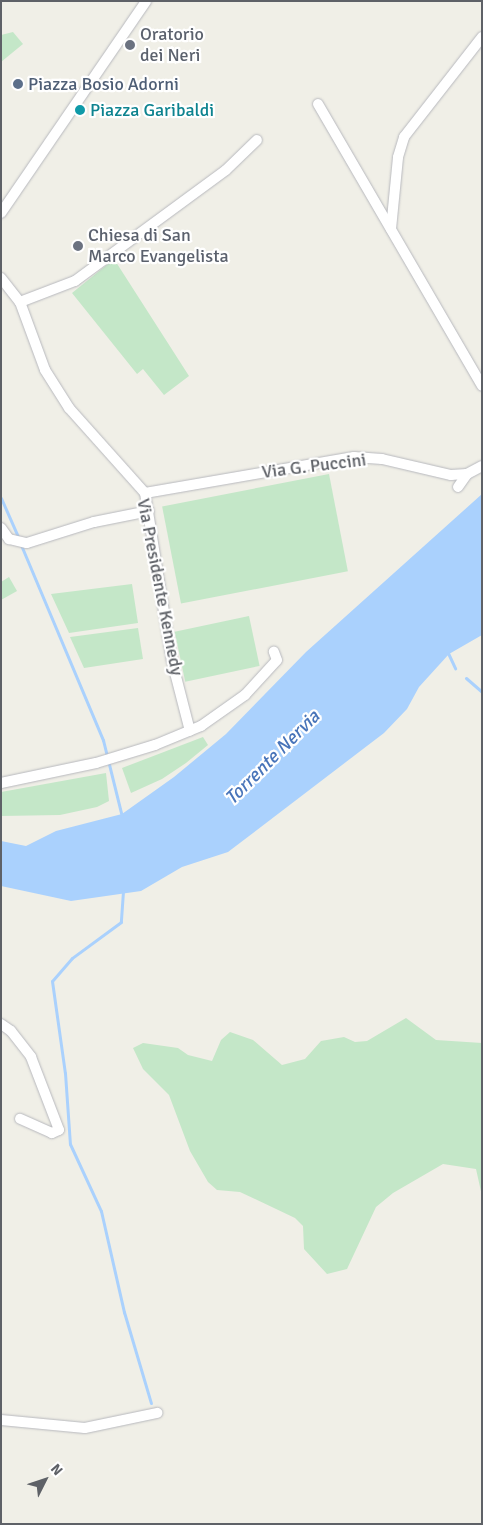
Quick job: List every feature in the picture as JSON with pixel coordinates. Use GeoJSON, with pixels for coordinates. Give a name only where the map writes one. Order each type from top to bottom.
{"type":"FeatureCollection","features":[{"type":"Feature","properties":{"kind":"street"},"geometry":{"type":"LineString","coordinates":[[1,213],[146,1]]}},
{"type":"Feature","properties":{"kind":"street"},"geometry":{"type":"LineString","coordinates":[[390,229],[398,157],[404,137],[482,37]]}},
{"type":"Feature","properties":{"kind":"street"},"geometry":{"type":"LineString","coordinates":[[318,104],[482,386]]}},
{"type":"Feature","properties":{"kind":"street"},"geometry":{"type":"LineString","coordinates":[[20,302],[75,282],[226,170],[257,140]]}},
{"type":"Feature","properties":{"kind":"street","name":"Via Presidente Kennedy"},"geometry":{"type":"LineString","coordinates":[[1,278],[20,302],[45,370],[69,408],[145,493],[172,661],[190,731]]}},
{"type":"Feature","properties":{"kind":"street","name":"Via G. Puccini"},"geometry":{"type":"LineString","coordinates":[[145,493],[354,457],[382,459],[451,475],[467,474]]}},
{"type":"Feature","properties":{"kind":"street"},"geometry":{"type":"LineString","coordinates":[[458,487],[467,474],[482,466]]}},
{"type":"Feature","properties":{"kind":"street"},"geometry":{"type":"LineString","coordinates":[[1,528],[9,539],[27,543],[94,522],[149,510]]}},
{"type":"Feature","properties":{"kind":"street"},"geometry":{"type":"LineString","coordinates":[[1,783],[118,757],[190,731],[218,717],[245,694],[277,660],[274,652]]}},
{"type":"Feature","properties":{"kind":"street"},"geometry":{"type":"LineString","coordinates":[[1,1024],[11,1030],[31,1057],[58,1130],[52,1133],[20,1119]]}},
{"type":"Feature","properties":{"kind":"street"},"geometry":{"type":"LineString","coordinates":[[1,1420],[85,1428],[157,1413]]}},
{"type":"Feature","properties":{"kind":"green space"},"geometry":{"type":"Polygon","coordinates":[[[13,32],[23,44],[1,62],[1,35],[13,32]]]}},
{"type":"Feature","properties":{"kind":"green space"},"geometry":{"type":"Polygon","coordinates":[[[114,259],[189,376],[164,395],[143,369],[137,374],[72,293],[114,259]]]}},
{"type":"Feature","properties":{"kind":"green space"},"geometry":{"type":"Polygon","coordinates":[[[329,474],[348,571],[181,604],[162,506],[329,474]]]}},
{"type":"Feature","properties":{"kind":"green space"},"geometry":{"type":"Polygon","coordinates":[[[9,577],[17,591],[1,600],[1,582],[9,577]]]}},
{"type":"Feature","properties":{"kind":"green space"},"geometry":{"type":"Polygon","coordinates":[[[132,584],[138,623],[69,633],[51,594],[132,584]]]}},
{"type":"Feature","properties":{"kind":"green space"},"geometry":{"type":"Polygon","coordinates":[[[249,616],[260,666],[185,682],[175,632],[249,616]]]}},
{"type":"Feature","properties":{"kind":"green space"},"geometry":{"type":"Polygon","coordinates":[[[138,628],[143,659],[84,668],[70,637],[138,628]]]}},
{"type":"Feature","properties":{"kind":"green space"},"geometry":{"type":"Polygon","coordinates":[[[203,737],[208,745],[186,763],[162,779],[131,793],[122,768],[203,737]]]}},
{"type":"Feature","properties":{"kind":"green space"},"geometry":{"type":"Polygon","coordinates":[[[106,773],[109,801],[97,807],[60,815],[1,816],[1,792],[106,773]]]}},
{"type":"Feature","properties":{"kind":"green space"},"geometry":{"type":"Polygon","coordinates":[[[406,1018],[436,1040],[482,1043],[482,1196],[476,1169],[443,1164],[393,1193],[376,1207],[347,1269],[327,1274],[304,1249],[303,1226],[295,1218],[240,1192],[217,1190],[208,1182],[190,1151],[169,1095],[143,1069],[133,1048],[143,1043],[178,1048],[188,1055],[212,1061],[221,1040],[230,1032],[253,1040],[282,1065],[305,1059],[321,1041],[344,1037],[355,1042],[367,1041],[406,1018]]]}},
{"type":"Feature","properties":{"kind":"water","name":"Torrente Nervia"},"geometry":{"type":"Polygon","coordinates":[[[482,494],[482,635],[449,654],[419,687],[407,709],[384,733],[228,852],[182,867],[141,891],[71,901],[1,886],[1,841],[26,846],[56,831],[122,814],[174,777],[226,734],[306,652],[482,494]]]}},
{"type":"Feature","properties":{"kind":"waterway"},"geometry":{"type":"LineString","coordinates":[[1,498],[19,539]]}},
{"type":"Feature","properties":{"kind":"waterway"},"geometry":{"type":"LineString","coordinates":[[21,545],[103,740],[122,817]]}},
{"type":"Feature","properties":{"kind":"waterway"},"geometry":{"type":"LineString","coordinates":[[448,653],[455,668]]}},
{"type":"Feature","properties":{"kind":"waterway"},"geometry":{"type":"LineString","coordinates":[[466,678],[482,692]]}},
{"type":"Feature","properties":{"kind":"waterway"},"geometry":{"type":"LineString","coordinates":[[123,891],[121,922],[72,958],[52,981],[65,1073],[70,1144],[101,1211],[124,1312],[151,1403]]}},
{"type":"Feature","properties":{"kind":"place","name":"Oratorio dei Neri"},"geometry":{"type":"Point","coordinates":[130,45]}},
{"type":"Feature","properties":{"kind":"place","name":"Piazza Bosio Adorni"},"geometry":{"type":"Point","coordinates":[18,84]}},
{"type":"Feature","properties":{"kind":"place","name":"Piazza Garibaldi"},"geometry":{"type":"Point","coordinates":[80,110]}},
{"type":"Feature","properties":{"kind":"place","name":"Chiesa di San Marco Evangelista"},"geometry":{"type":"Point","coordinates":[78,246]}}]}
